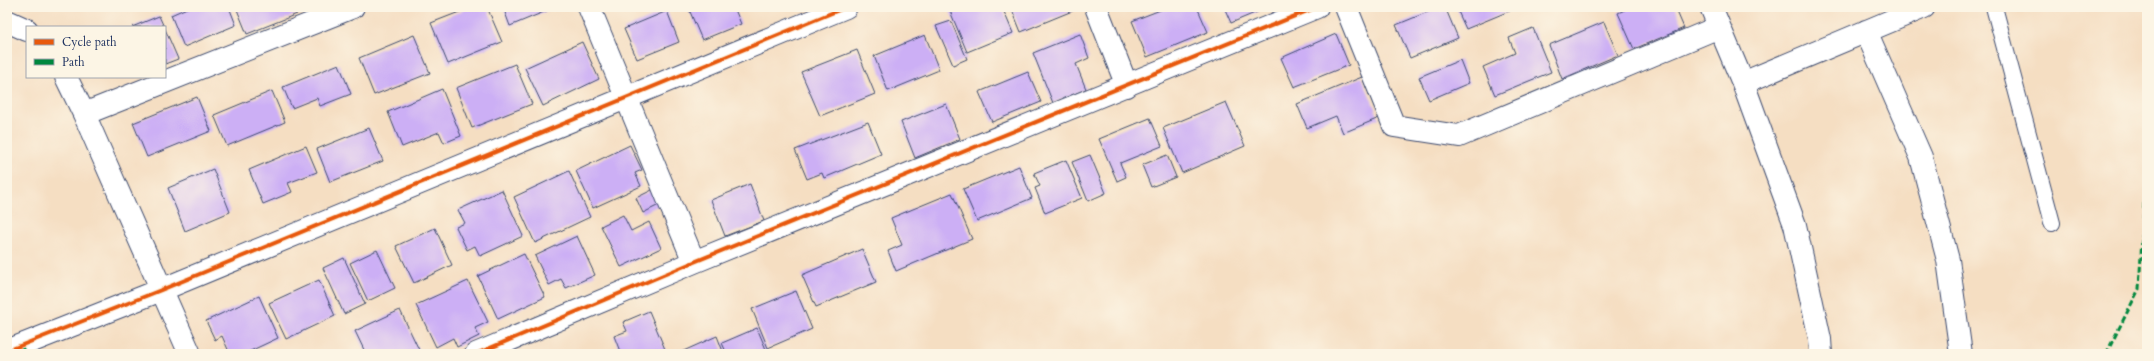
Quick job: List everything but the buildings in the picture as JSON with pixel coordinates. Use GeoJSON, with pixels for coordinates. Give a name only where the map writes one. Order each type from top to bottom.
{"type":"FeatureCollection","features":[{"type":"Feature","properties":{"kind":"street"},"geometry":{"type":"LineString","coordinates":[[84,114],[322,13],[353,7]]}},
{"type":"Feature","properties":{"kind":"street"},"geometry":{"type":"LineString","coordinates":[[589,7],[694,262]]}},
{"type":"Feature","properties":{"kind":"street"},"geometry":{"type":"LineString","coordinates":[[7,351],[161,290],[846,7]]}},
{"type":"Feature","properties":{"kind":"street"},"geometry":{"type":"LineString","coordinates":[[1096,7],[1127,86]]}},
{"type":"Feature","properties":{"kind":"street"},"geometry":{"type":"LineString","coordinates":[[476,354],[694,262],[1127,86],[1316,7]]}},
{"type":"Feature","properties":{"kind":"street"},"geometry":{"type":"LineString","coordinates":[[1346,7],[1394,126],[1459,136],[1719,27]]}},
{"type":"Feature","properties":{"kind":"street"},"geometry":{"type":"LineString","coordinates":[[1711,7],[1743,83],[1795,225],[1820,339],[1821,354]]}},
{"type":"Feature","properties":{"kind":"street"},"geometry":{"type":"LineString","coordinates":[[1743,83],[1920,8]]}},
{"type":"Feature","properties":{"kind":"street"},"geometry":{"type":"LineString","coordinates":[[7,21],[26,30]]}},
{"type":"Feature","properties":{"kind":"street"},"geometry":{"type":"LineString","coordinates":[[1866,31],[1920,157],[1948,260],[1961,354]]}},
{"type":"Feature","properties":{"kind":"street"},"geometry":{"type":"LineString","coordinates":[[66,78],[84,114],[190,354]]}},
{"type":"Feature","properties":{"kind":"lane"},"geometry":{"type":"LineString","coordinates":[[1994,7],[2052,223]]}},
{"type":"Feature","properties":{"kind":"marked path"},"geometry":{"type":"LineString","coordinates":[[2106,354],[2139,289],[2147,155]]}},
{"type":"Feature","properties":{"kind":"marked path"},"geometry":{"type":"LineString","coordinates":[[21,346],[26,354]]}},
{"type":"Feature","properties":{"kind":"cycle path"},"geometry":{"type":"LineString","coordinates":[[7,351],[161,290],[846,7]]}},
{"type":"Feature","properties":{"kind":"cycle path"},"geometry":{"type":"LineString","coordinates":[[476,354],[694,262],[1317,7]]}}]}
